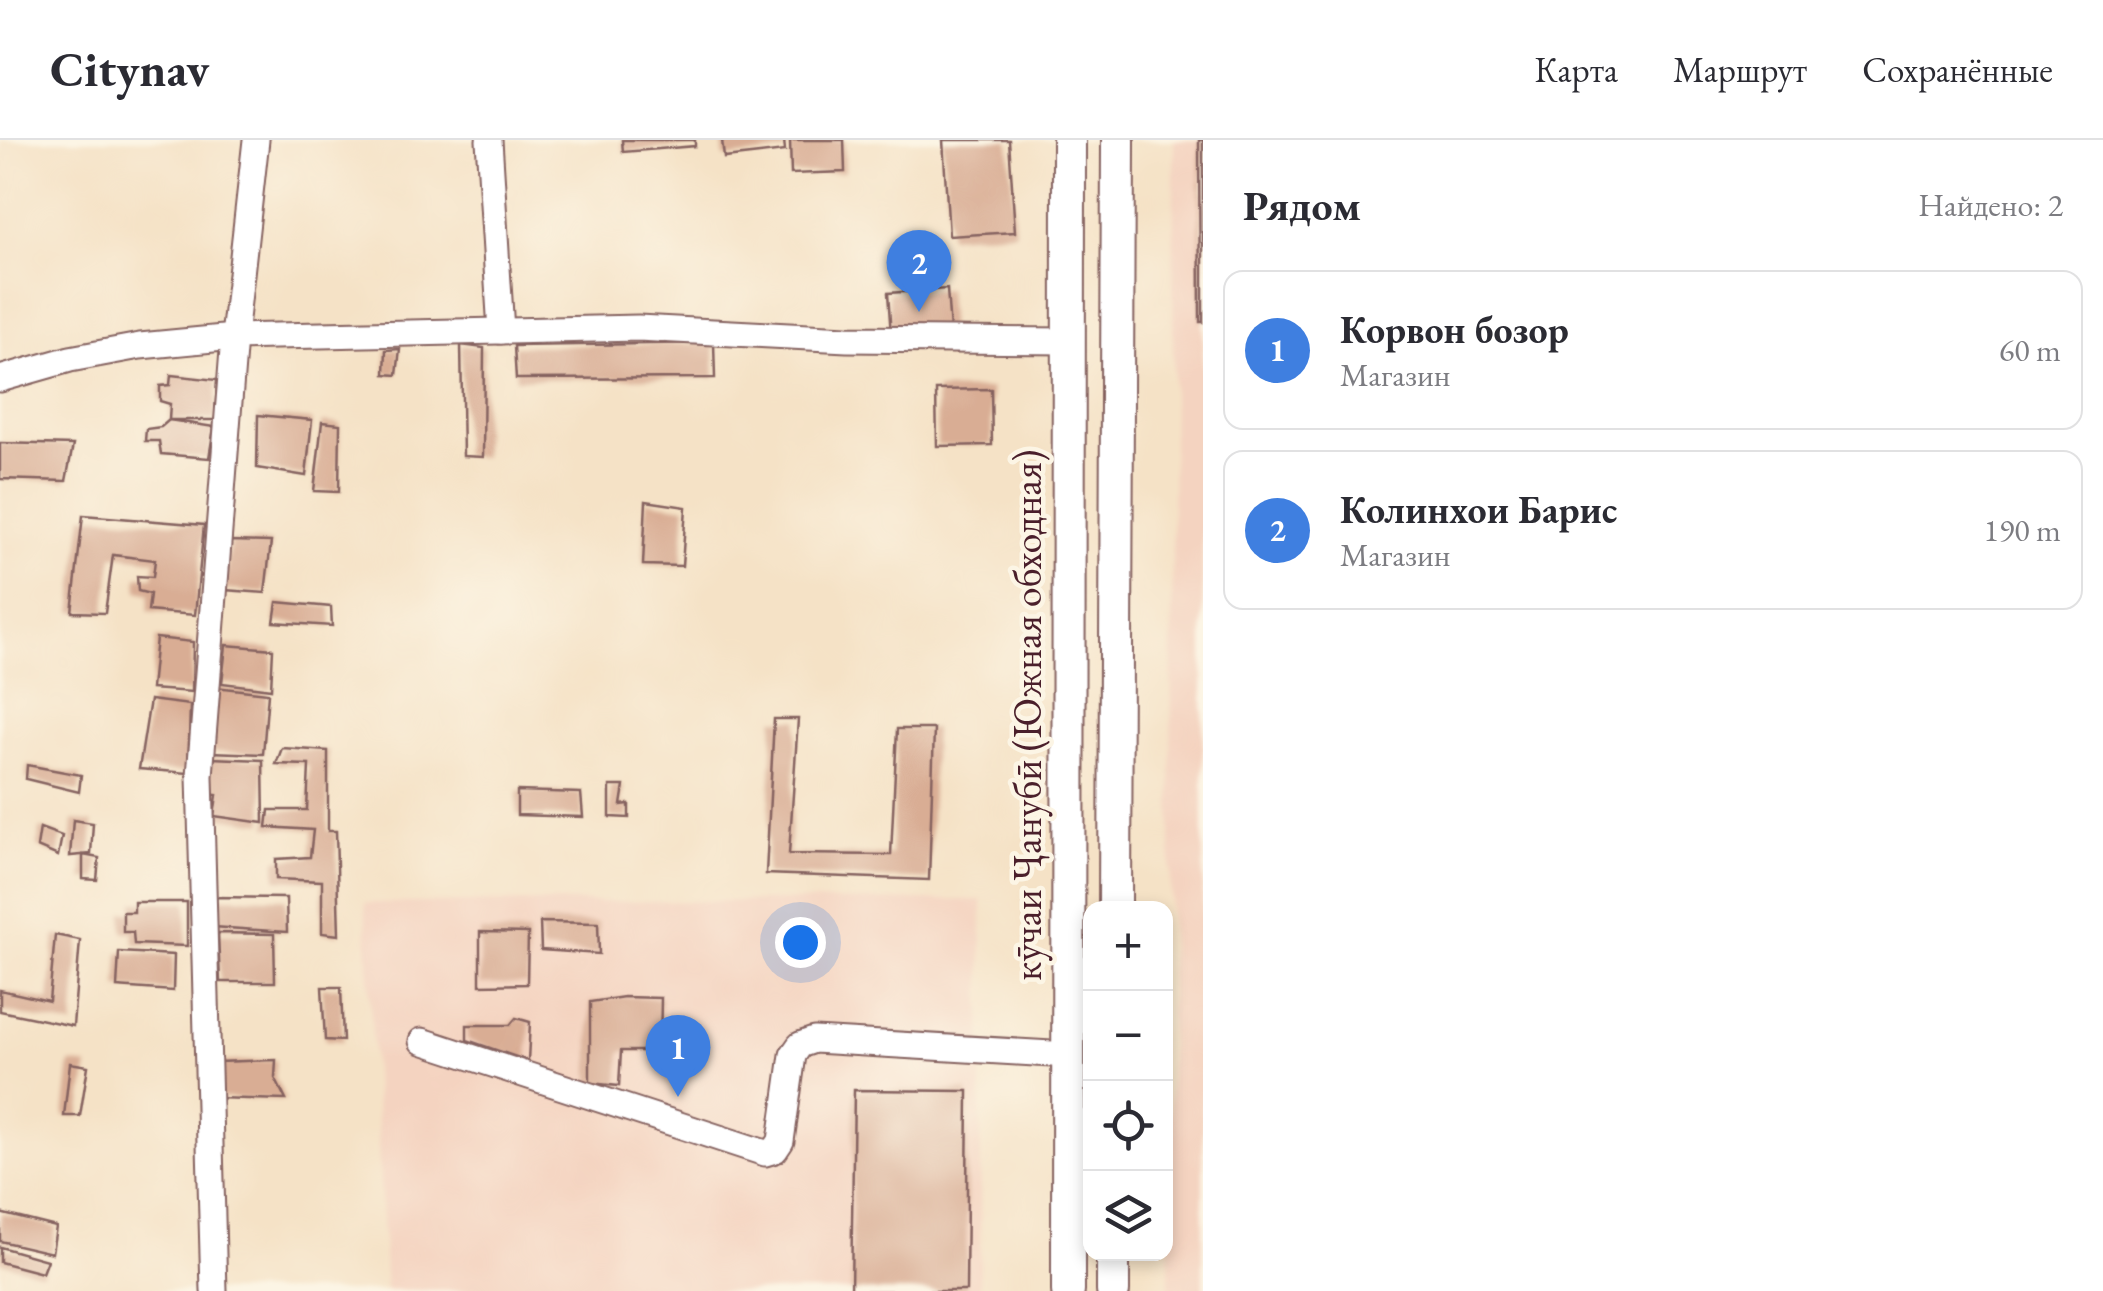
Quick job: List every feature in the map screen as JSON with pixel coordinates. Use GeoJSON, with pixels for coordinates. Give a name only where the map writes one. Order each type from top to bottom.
{"type":"FeatureCollection","features":[{"type":"Feature","properties":{"kind":"main road","name":"кӯчаи Ҷанубӣ (Южная обходная)"},"geometry":{"type":"LineString","coordinates":[[1068,1291],[1069,140]]}},
{"type":"Feature","properties":{"kind":"main road"},"geometry":{"type":"LineString","coordinates":[[1115,901],[1118,140]]}},
{"type":"Feature","properties":{"kind":"main road"},"geometry":{"type":"LineString","coordinates":[[1113,1291],[1114,1261]]}},
{"type":"Feature","properties":{"kind":"street"},"geometry":{"type":"LineString","coordinates":[[214,1291],[200,776],[234,337],[256,140]]}},
{"type":"Feature","properties":{"kind":"street"},"geometry":{"type":"LineString","coordinates":[[488,140],[501,331]]}},
{"type":"Feature","properties":{"kind":"street"},"geometry":{"type":"LineString","coordinates":[[0,380],[70,359],[140,346],[234,337],[638,328],[847,339],[1070,341]]}},
{"type":"Feature","properties":{"kind":"street"},"geometry":{"type":"LineString","coordinates":[[422,1042],[765,1153],[775,1150],[780,1141],[793,1056],[800,1045],[814,1040],[1069,1056]]}},
{"type":"Feature","properties":{"kind":"shaded area"},"geometry":{"type":"Polygon","coordinates":[[[1174,140],[1203,140],[1203,1291],[1169,1291],[1169,1261],[1173,1261],[1174,140]]]}},
{"type":"Feature","properties":{"kind":"shaded area"},"geometry":{"type":"Polygon","coordinates":[[[982,900],[980,1291],[386,1291],[365,903],[982,900]]]}},
{"type":"Feature","properties":{"kind":"building"},"geometry":{"type":"Polygon","coordinates":[[[622,140],[695,140],[695,146],[623,152],[622,140]]]}},
{"type":"Feature","properties":{"kind":"building"},"geometry":{"type":"Polygon","coordinates":[[[722,140],[784,140],[785,151],[724,158],[722,140]]]}},
{"type":"Feature","properties":{"kind":"building"},"geometry":{"type":"Polygon","coordinates":[[[790,140],[844,140],[845,172],[791,174],[790,140]]]}},
{"type":"Feature","properties":{"kind":"building"},"geometry":{"type":"Polygon","coordinates":[[[943,140],[1009,140],[1015,232],[949,236],[943,140]]]}},
{"type":"Feature","properties":{"kind":"building"},"geometry":{"type":"Polygon","coordinates":[[[1199,140],[1203,140],[1203,322],[1200,322],[1199,140]]]}},
{"type":"Feature","properties":{"kind":"building"},"geometry":{"type":"Polygon","coordinates":[[[947,289],[950,331],[891,335],[888,293],[947,289]]]}},
{"type":"Feature","properties":{"kind":"building"},"geometry":{"type":"Polygon","coordinates":[[[714,343],[715,378],[516,379],[514,346],[714,343]]]}},
{"type":"Feature","properties":{"kind":"building"},"geometry":{"type":"Polygon","coordinates":[[[461,345],[484,348],[483,457],[463,456],[461,345]]]}},
{"type":"Feature","properties":{"kind":"building"},"geometry":{"type":"Polygon","coordinates":[[[400,349],[397,375],[385,374],[386,350],[400,349]]]}},
{"type":"Feature","properties":{"kind":"building"},"geometry":{"type":"Polygon","coordinates":[[[171,375],[217,380],[215,420],[169,420],[170,404],[160,401],[160,386],[170,385],[171,375]]]}},
{"type":"Feature","properties":{"kind":"building"},"geometry":{"type":"Polygon","coordinates":[[[991,389],[992,445],[937,446],[936,390],[991,389]]]}},
{"type":"Feature","properties":{"kind":"building"},"geometry":{"type":"Polygon","coordinates":[[[258,415],[312,420],[306,476],[257,468],[258,415]]]}},
{"type":"Feature","properties":{"kind":"building"},"geometry":{"type":"Polygon","coordinates":[[[169,420],[214,427],[209,458],[161,454],[159,441],[145,441],[146,429],[161,427],[169,420]]]}},
{"type":"Feature","properties":{"kind":"building"},"geometry":{"type":"Polygon","coordinates":[[[322,422],[340,424],[339,492],[314,491],[322,422]]]}},
{"type":"Feature","properties":{"kind":"building"},"geometry":{"type":"Polygon","coordinates":[[[0,443],[73,445],[66,481],[0,479],[0,443]]]}},
{"type":"Feature","properties":{"kind":"building"},"geometry":{"type":"Polygon","coordinates":[[[646,501],[686,507],[682,566],[643,565],[646,501]]]}},
{"type":"Feature","properties":{"kind":"building"},"geometry":{"type":"Polygon","coordinates":[[[83,515],[204,525],[195,615],[148,611],[150,594],[138,591],[137,576],[153,577],[155,560],[113,555],[105,613],[72,612],[83,515]]]}},
{"type":"Feature","properties":{"kind":"building"},"geometry":{"type":"Polygon","coordinates":[[[230,541],[271,542],[265,593],[225,590],[230,541]]]}},
{"type":"Feature","properties":{"kind":"building"},"geometry":{"type":"Polygon","coordinates":[[[277,602],[331,607],[332,626],[274,622],[277,602]]]}},
{"type":"Feature","properties":{"kind":"building"},"geometry":{"type":"Polygon","coordinates":[[[156,638],[193,642],[192,692],[151,689],[156,638]]]}},
{"type":"Feature","properties":{"kind":"building"},"geometry":{"type":"Polygon","coordinates":[[[226,645],[273,649],[271,689],[222,683],[226,645]]]}},
{"type":"Feature","properties":{"kind":"building"},"geometry":{"type":"Polygon","coordinates":[[[215,687],[268,693],[263,754],[210,752],[215,687]]]}},
{"type":"Feature","properties":{"kind":"building"},"geometry":{"type":"Polygon","coordinates":[[[150,700],[190,705],[188,773],[139,769],[150,700]]]}},
{"type":"Feature","properties":{"kind":"building"},"geometry":{"type":"Polygon","coordinates":[[[774,719],[798,719],[789,854],[891,855],[897,729],[934,729],[929,880],[766,874],[774,719]]]}},
{"type":"Feature","properties":{"kind":"building"},"geometry":{"type":"Polygon","coordinates":[[[282,748],[328,751],[328,831],[336,831],[339,935],[322,933],[322,881],[276,879],[276,859],[310,857],[313,830],[267,827],[269,810],[307,810],[309,765],[276,764],[282,748]]]}},
{"type":"Feature","properties":{"kind":"building"},"geometry":{"type":"Polygon","coordinates":[[[210,758],[263,760],[264,823],[214,816],[217,795],[208,794],[210,758]]]}},
{"type":"Feature","properties":{"kind":"building"},"geometry":{"type":"Polygon","coordinates":[[[27,765],[81,775],[79,792],[26,779],[27,765]]]}},
{"type":"Feature","properties":{"kind":"building"},"geometry":{"type":"Polygon","coordinates":[[[610,786],[624,786],[621,805],[629,804],[629,818],[610,817],[610,786]]]}},
{"type":"Feature","properties":{"kind":"building"},"geometry":{"type":"Polygon","coordinates":[[[517,791],[581,793],[583,817],[517,815],[517,791]]]}},
{"type":"Feature","properties":{"kind":"building"},"geometry":{"type":"Polygon","coordinates":[[[73,820],[93,823],[91,854],[70,856],[73,820]]]}},
{"type":"Feature","properties":{"kind":"building"},"geometry":{"type":"Polygon","coordinates":[[[40,828],[62,836],[58,856],[37,847],[40,828]]]}},
{"type":"Feature","properties":{"kind":"building"},"geometry":{"type":"Polygon","coordinates":[[[83,855],[99,858],[97,880],[83,879],[83,855]]]}},
{"type":"Feature","properties":{"kind":"building"},"geometry":{"type":"Polygon","coordinates":[[[215,897],[286,898],[287,932],[214,927],[215,897]]]}},
{"type":"Feature","properties":{"kind":"building"},"geometry":{"type":"Polygon","coordinates":[[[134,902],[187,902],[187,946],[134,944],[133,932],[123,932],[123,912],[134,912],[134,902]]]}},
{"type":"Feature","properties":{"kind":"building"},"geometry":{"type":"Polygon","coordinates":[[[540,922],[598,923],[599,954],[541,950],[540,922]]]}},
{"type":"Feature","properties":{"kind":"building"},"geometry":{"type":"Polygon","coordinates":[[[480,932],[528,933],[527,984],[480,985],[480,932]]]}},
{"type":"Feature","properties":{"kind":"building"},"geometry":{"type":"Polygon","coordinates":[[[218,933],[274,934],[275,982],[220,982],[218,933]]]}},
{"type":"Feature","properties":{"kind":"building"},"geometry":{"type":"Polygon","coordinates":[[[55,935],[80,940],[73,1026],[0,1011],[0,990],[49,1001],[55,935]]]}},
{"type":"Feature","properties":{"kind":"building"},"geometry":{"type":"Polygon","coordinates":[[[119,952],[174,955],[173,991],[117,987],[119,952]]]}},
{"type":"Feature","properties":{"kind":"building"},"geometry":{"type":"Polygon","coordinates":[[[322,987],[341,987],[343,1041],[325,1040],[322,987]]]}},
{"type":"Feature","properties":{"kind":"building"},"geometry":{"type":"Polygon","coordinates":[[[624,997],[661,998],[660,1051],[621,1051],[619,1086],[590,1083],[590,1002],[624,997]]]}},
{"type":"Feature","properties":{"kind":"building"},"geometry":{"type":"Polygon","coordinates":[[[516,1018],[530,1022],[528,1061],[467,1040],[467,1025],[510,1025],[516,1018]]]}},
{"type":"Feature","properties":{"kind":"building"},"geometry":{"type":"Polygon","coordinates":[[[276,1060],[275,1078],[286,1100],[216,1098],[217,1062],[276,1060]]]}},
{"type":"Feature","properties":{"kind":"building"},"geometry":{"type":"Polygon","coordinates":[[[70,1063],[88,1066],[80,1116],[64,1116],[70,1063]]]}},
{"type":"Feature","properties":{"kind":"building"},"geometry":{"type":"Polygon","coordinates":[[[854,1090],[968,1091],[966,1291],[851,1291],[854,1090]]]}},
{"type":"Feature","properties":{"kind":"building"},"geometry":{"type":"Polygon","coordinates":[[[0,1213],[56,1227],[52,1253],[0,1241],[0,1213]]]}},
{"type":"Feature","properties":{"kind":"building"},"geometry":{"type":"Polygon","coordinates":[[[0,1247],[47,1260],[42,1273],[0,1262],[0,1247]]]}},
{"type":"Feature","properties":{"kind":"place","name":"Колинхои Барис"},"geometry":{"type":"Point","coordinates":[919,312]}},
{"type":"Feature","properties":{"kind":"place","name":"Корвон бозор"},"geometry":{"type":"Point","coordinates":[678,1097]}}]}
